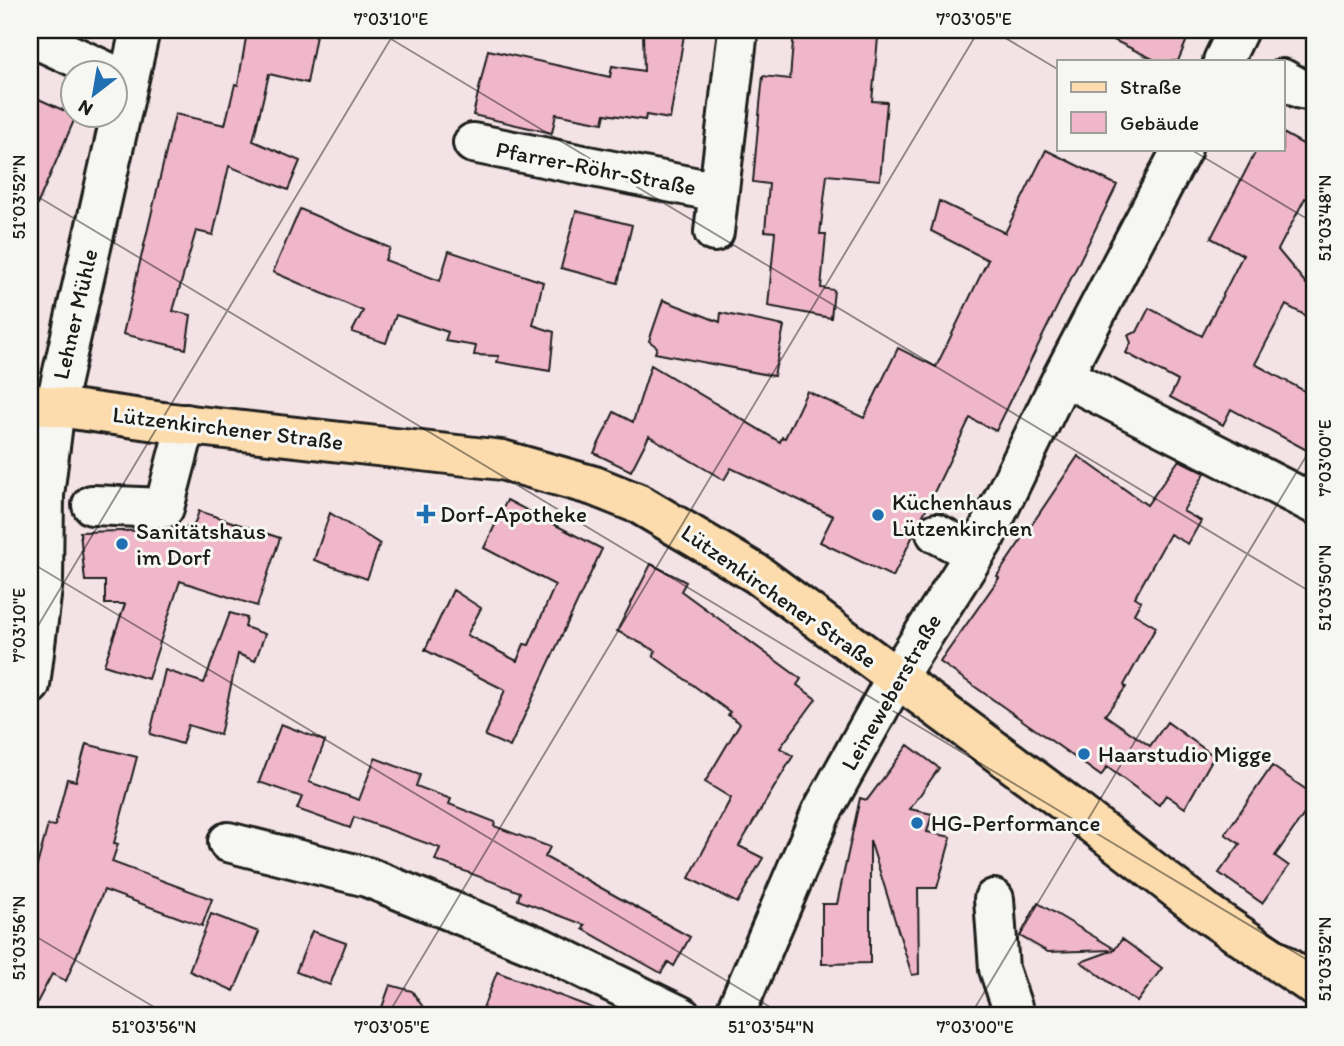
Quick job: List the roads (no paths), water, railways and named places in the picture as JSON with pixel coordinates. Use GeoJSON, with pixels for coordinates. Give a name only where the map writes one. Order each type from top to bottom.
{"type":"FeatureCollection","features":[{"type":"Feature","properties":{"kind":"main road","name":"Lützenkirchener Straße"},"geometry":{"type":"LineString","coordinates":[[42,405],[502,460],[594,486],[639,504],[723,553],[1063,802],[1211,916],[1314,986]]}},
{"type":"Feature","properties":{"kind":"street","name":"Lehner Mühle"},"geometry":{"type":"LineString","coordinates":[[126,60],[140,30]]}},
{"type":"Feature","properties":{"kind":"street","name":"Pfarrer-Röhr-Straße"},"geometry":{"type":"LineString","coordinates":[[714,232],[738,30]]}},
{"type":"Feature","properties":{"kind":"street"},"geometry":{"type":"LineString","coordinates":[[30,36],[83,60]]}},
{"type":"Feature","properties":{"kind":"street"},"geometry":{"type":"LineString","coordinates":[[1284,80],[1301,89],[1314,91]]}},
{"type":"Feature","properties":{"kind":"street","name":"Lehner Mühle"},"geometry":{"type":"LineString","coordinates":[[30,685],[43,580],[42,405],[106,130]]}},
{"type":"Feature","properties":{"kind":"street","name":"Pfarrer-Röhr-Straße"},"geometry":{"type":"LineString","coordinates":[[474,143],[718,192]]}},
{"type":"Feature","properties":{"kind":"street","name":"Leineweberstraße"},"geometry":{"type":"LineString","coordinates":[[734,1016],[821,813],[896,678],[975,554],[1063,376],[1181,150]]}},
{"type":"Feature","properties":{"kind":"street"},"geometry":{"type":"LineString","coordinates":[[1063,376],[1314,504]]}},
{"type":"Feature","properties":{"kind":"street"},"geometry":{"type":"LineString","coordinates":[[92,505],[164,508],[186,424]]}},
{"type":"Feature","properties":{"kind":"street"},"geometry":{"type":"LineString","coordinates":[[936,533],[975,554]]}},
{"type":"Feature","properties":{"kind":"street"},"geometry":{"type":"LineString","coordinates":[[228,842],[368,877],[542,947],[681,1016]]}},
{"type":"Feature","properties":{"kind":"street"},"geometry":{"type":"LineString","coordinates":[[994,899],[999,969],[1015,1016]]}},
{"type":"Feature","properties":{"kind":"place","name":"Dorf-Apotheke"},"geometry":{"type":"Point","coordinates":[426,514]}},
{"type":"Feature","properties":{"kind":"place","name":"Küchenhaus Lützenkirchen"},"geometry":{"type":"Point","coordinates":[878,515]}},
{"type":"Feature","properties":{"kind":"place","name":"Sanitätshaus im Dorf"},"geometry":{"type":"Point","coordinates":[122,544]}},
{"type":"Feature","properties":{"kind":"place","name":"Haarstudio Migge"},"geometry":{"type":"Point","coordinates":[1084,754]}},
{"type":"Feature","properties":{"kind":"place","name":"HG-Performance"},"geometry":{"type":"Point","coordinates":[917,823]}}]}
